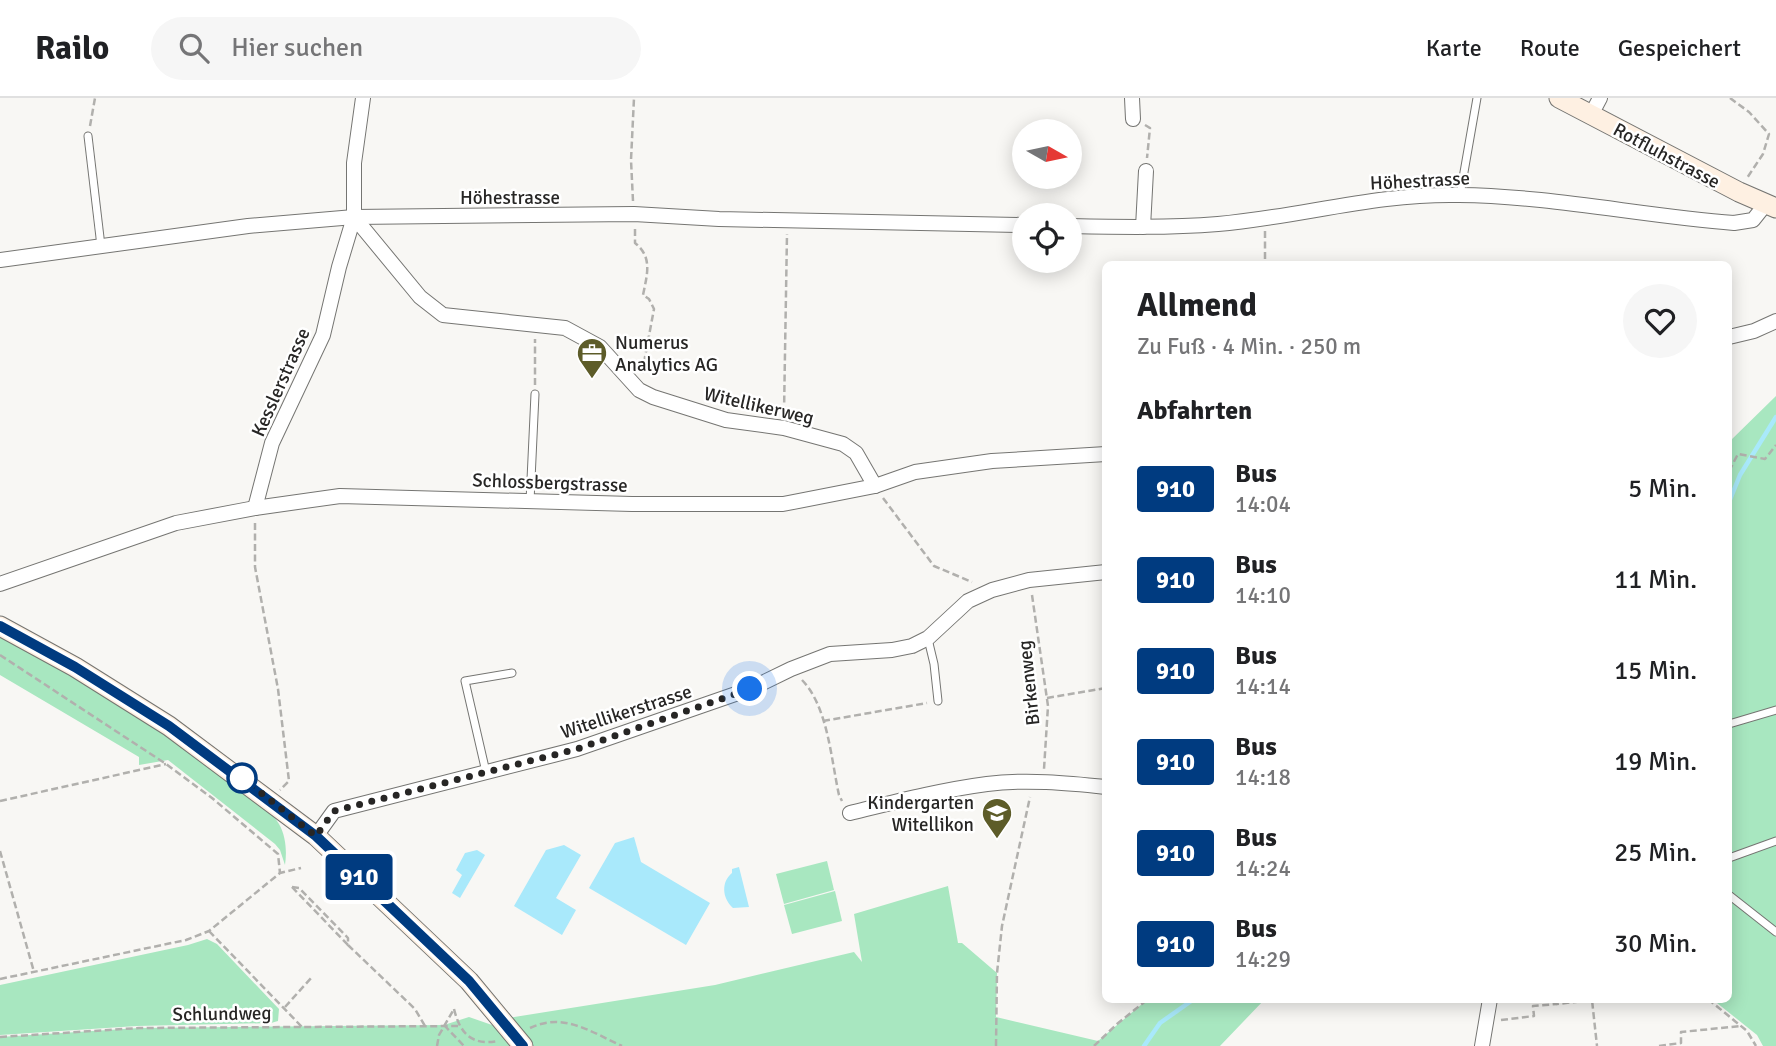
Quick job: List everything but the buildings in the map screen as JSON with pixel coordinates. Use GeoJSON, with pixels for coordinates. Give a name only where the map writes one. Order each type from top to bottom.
{"type":"FeatureCollection","features":[{"type":"Feature","properties":{"kind":"main road","name":"Rotfluhstrasse"},"geometry":{"type":"LineString","coordinates":[[1559,98],[1596,107],[1771,207]]}},
{"type":"Feature","properties":{"kind":"main road"},"geometry":{"type":"LineString","coordinates":[[0,626],[75,667],[169,726],[316,836],[469,981],[524,1038]]}},
{"type":"Feature","properties":{"kind":"street","name":"Kesslerstrasse"},"geometry":{"type":"LineString","coordinates":[[255,508],[272,443],[323,335],[354,217],[354,163],[363,98]]}},
{"type":"Feature","properties":{"kind":"street"},"geometry":{"type":"LineString","coordinates":[[1132,98],[1133,119]]}},
{"type":"Feature","properties":{"kind":"street"},"geometry":{"type":"LineString","coordinates":[[1143,228],[1146,171]]}},
{"type":"Feature","properties":{"kind":"street","name":"Höhestrasse"},"geometry":{"type":"LineString","coordinates":[[1082,226],[1143,228],[1219,224],[1395,197],[1460,195],[1734,223],[1753,220],[1771,207]]}},
{"type":"Feature","properties":{"kind":"street","name":"Höhestrasse"},"geometry":{"type":"LineString","coordinates":[[0,260],[248,226],[354,217],[634,214],[1012,225]]}},
{"type":"Feature","properties":{"kind":"street","name":"Witellikerweg"},"geometry":{"type":"LineString","coordinates":[[354,217],[420,297],[443,315],[565,328],[600,347],[639,390],[653,397],[726,420],[784,428],[843,444],[856,453],[875,486]]}},
{"type":"Feature","properties":{"kind":"street"},"geometry":{"type":"LineString","coordinates":[[1732,336],[1754,331],[1776,321]]}},
{"type":"Feature","properties":{"kind":"street","name":"Schlossbergstrasse"},"geometry":{"type":"LineString","coordinates":[[0,584],[176,523],[340,496],[783,504],[875,486],[915,472],[992,461],[1102,454]]}},
{"type":"Feature","properties":{"kind":"street","name":"Witellikerstrasse"},"geometry":{"type":"LineString","coordinates":[[316,836],[334,811],[590,745],[750,689],[830,654],[912,646],[928,638],[968,601],[992,590],[1029,580],[1102,572]]}},
{"type":"Feature","properties":{"kind":"street"},"geometry":{"type":"LineString","coordinates":[[850,813],[990,783],[1102,787]]}},
{"type":"Feature","properties":{"kind":"street"},"geometry":{"type":"LineString","coordinates":[[1482,1046],[1489,1003]]}},
{"type":"Feature","properties":{"kind":"lane"},"geometry":{"type":"LineString","coordinates":[[1460,195],[1477,98]]}},
{"type":"Feature","properties":{"kind":"lane"},"geometry":{"type":"LineString","coordinates":[[88,136],[101,246]]}},
{"type":"Feature","properties":{"kind":"lane"},"geometry":{"type":"LineString","coordinates":[[530,501],[535,394]]}},
{"type":"Feature","properties":{"kind":"lane"},"geometry":{"type":"LineString","coordinates":[[928,638],[939,701]]}},
{"type":"Feature","properties":{"kind":"lane"},"geometry":{"type":"LineString","coordinates":[[486,772],[465,681],[512,673]]}},
{"type":"Feature","properties":{"kind":"lane"},"geometry":{"type":"LineString","coordinates":[[1732,723],[1776,710]]}},
{"type":"Feature","properties":{"kind":"lane"},"geometry":{"type":"LineString","coordinates":[[1732,857],[1776,841]]}},
{"type":"Feature","properties":{"kind":"lane"},"geometry":{"type":"LineString","coordinates":[[1732,897],[1776,932]]}},
{"type":"Feature","properties":{"kind":"path"},"geometry":{"type":"LineString","coordinates":[[88,136],[95,98]]}},
{"type":"Feature","properties":{"kind":"path"},"geometry":{"type":"LineString","coordinates":[[634,98],[631,160],[635,243],[642,248],[649,262],[643,295],[649,299],[654,309],[639,390]]}},
{"type":"Feature","properties":{"kind":"path"},"geometry":{"type":"LineString","coordinates":[[1730,98],[1769,134],[1763,154],[1745,181]]}},
{"type":"Feature","properties":{"kind":"path"},"geometry":{"type":"LineString","coordinates":[[1133,119],[1150,128],[1146,171]]}},
{"type":"Feature","properties":{"kind":"path"},"geometry":{"type":"LineString","coordinates":[[1265,217],[1265,261]]}},
{"type":"Feature","properties":{"kind":"path"},"geometry":{"type":"LineString","coordinates":[[784,428],[787,220]]}},
{"type":"Feature","properties":{"kind":"path"},"geometry":{"type":"LineString","coordinates":[[535,325],[535,394]]}},
{"type":"Feature","properties":{"kind":"path"},"geometry":{"type":"LineString","coordinates":[[1732,465],[1738,454],[1765,459],[1776,445]]}},
{"type":"Feature","properties":{"kind":"path"},"geometry":{"type":"LineString","coordinates":[[875,486],[934,566],[992,590]]}},
{"type":"Feature","properties":{"kind":"path"},"geometry":{"type":"LineString","coordinates":[[255,508],[255,567],[278,689],[289,780],[271,801]]}},
{"type":"Feature","properties":{"kind":"path","name":"Birkenweg"},"geometry":{"type":"LineString","coordinates":[[996,1046],[997,973],[1002,926],[1038,783],[1048,724],[1029,580]]}},
{"type":"Feature","properties":{"kind":"path"},"geometry":{"type":"LineString","coordinates":[[0,655],[166,764],[212,798],[273,848],[278,854],[280,873]]}},
{"type":"Feature","properties":{"kind":"path"},"geometry":{"type":"LineString","coordinates":[[787,671],[803,680],[814,692],[839,795],[850,813]]}},
{"type":"Feature","properties":{"kind":"path"},"geometry":{"type":"LineString","coordinates":[[1046,698],[1102,689]]}},
{"type":"Feature","properties":{"kind":"path"},"geometry":{"type":"LineString","coordinates":[[823,721],[939,701]]}},
{"type":"Feature","properties":{"kind":"path"},"geometry":{"type":"LineString","coordinates":[[0,801],[166,764]]}},
{"type":"Feature","properties":{"kind":"path"},"geometry":{"type":"LineString","coordinates":[[0,851],[34,972]]}},
{"type":"Feature","properties":{"kind":"path"},"geometry":{"type":"LineString","coordinates":[[0,979],[166,945],[209,931],[280,873],[301,868]]}},
{"type":"Feature","properties":{"kind":"path"},"geometry":{"type":"LineString","coordinates":[[348,945],[348,938],[299,888],[292,887],[348,945],[415,1009],[425,1026]]}},
{"type":"Feature","properties":{"kind":"path"},"geometry":{"type":"LineString","coordinates":[[209,931],[302,1027]]}},
{"type":"Feature","properties":{"kind":"path"},"geometry":{"type":"LineString","coordinates":[[285,1007],[312,977]]}},
{"type":"Feature","properties":{"kind":"path"},"geometry":{"type":"LineString","coordinates":[[1094,1046],[1143,1003]]}},
{"type":"Feature","properties":{"kind":"path"},"geometry":{"type":"LineString","coordinates":[[1487,1021],[1534,1016],[1533,1006],[1547,1003]]}},
{"type":"Feature","properties":{"kind":"path"},"geometry":{"type":"LineString","coordinates":[[1592,1003],[1597,1046]]}},
{"type":"Feature","properties":{"kind":"path"},"geometry":{"type":"LineString","coordinates":[[1714,1003],[1741,1026],[1756,1046]]}},
{"type":"Feature","properties":{"kind":"path"},"geometry":{"type":"LineString","coordinates":[[437,1046],[444,1025],[454,1009],[458,1026],[472,1041],[485,1044],[498,1041]]}},
{"type":"Feature","properties":{"kind":"path"},"geometry":{"type":"LineString","coordinates":[[524,1038],[541,1023],[558,1021],[622,1046]]}},
{"type":"Feature","properties":{"kind":"path"},"geometry":{"type":"LineString","coordinates":[[444,1025],[458,1026]]}},
{"type":"Feature","properties":{"kind":"path"},"geometry":{"type":"LineString","coordinates":[[444,1025],[464,1046]]}},
{"type":"Feature","properties":{"kind":"path","name":"Schlundweg"},"geometry":{"type":"LineString","coordinates":[[0,1037],[139,1028],[444,1025]]}},
{"type":"Feature","properties":{"kind":"path"},"geometry":{"type":"LineString","coordinates":[[1659,1046],[1681,1044],[1681,1032],[1741,1026]]}},
{"type":"Feature","properties":{"kind":"green space"},"geometry":{"type":"Polygon","coordinates":[[[1776,396],[1776,1046],[1763,1046],[1757,1035],[1717,1003],[1732,1003],[1732,439],[1776,396]]]}},
{"type":"Feature","properties":{"kind":"green space"},"geometry":{"type":"Polygon","coordinates":[[[0,636],[109,699],[249,794],[279,824],[285,844],[285,865],[275,844],[168,760],[139,765],[139,757],[0,675],[0,636]]]}},
{"type":"Feature","properties":{"kind":"green space"},"geometry":{"type":"Polygon","coordinates":[[[827,861],[834,890],[784,904],[776,874],[827,861]]]}},
{"type":"Feature","properties":{"kind":"green space"},"geometry":{"type":"Polygon","coordinates":[[[948,886],[958,943],[962,943],[997,973],[996,1017],[1098,1041],[1143,1003],[1261,1003],[1220,1046],[533,1046],[508,1018],[715,985],[854,952],[862,962],[854,914],[948,886]]]}},
{"type":"Feature","properties":{"kind":"green space"},"geometry":{"type":"Polygon","coordinates":[[[835,891],[842,921],[792,934],[784,905],[835,891]]]}},
{"type":"Feature","properties":{"kind":"green space"},"geometry":{"type":"Polygon","coordinates":[[[207,939],[217,944],[279,1009],[278,1021],[0,1035],[0,985],[207,939]]]}},
{"type":"Feature","properties":{"kind":"green space"},"geometry":{"type":"Polygon","coordinates":[[[469,1017],[492,1025],[513,1046],[0,1046],[0,1037],[139,1028],[444,1025],[469,1017]]]}},
{"type":"Feature","properties":{"kind":"water"},"geometry":{"type":"Polygon","coordinates":[[[634,837],[641,862],[710,903],[686,945],[589,888],[615,843],[634,837]]]}},
{"type":"Feature","properties":{"kind":"water"},"geometry":{"type":"Polygon","coordinates":[[[564,845],[581,855],[556,898],[576,910],[562,935],[514,906],[546,850],[564,845]]]}},
{"type":"Feature","properties":{"kind":"water"},"geometry":{"type":"Polygon","coordinates":[[[477,850],[485,855],[460,898],[452,893],[462,875],[456,870],[465,853],[477,850]]]}},
{"type":"Feature","properties":{"kind":"water"},"geometry":{"type":"Polygon","coordinates":[[[739,867],[749,907],[733,908],[724,890],[732,869],[739,867]]]}},
{"type":"Feature","properties":{"kind":"waterway"},"geometry":{"type":"LineString","coordinates":[[1732,495],[1740,475],[1776,417]]}},
{"type":"Feature","properties":{"kind":"waterway"},"geometry":{"type":"LineString","coordinates":[[1144,1046],[1160,1023],[1188,1003]]}},
{"type":"Feature","properties":{"kind":"bus line","name":"910"},"geometry":{"type":"LineString","coordinates":[[0,626],[75,667],[169,726],[242,778],[316,836],[469,981],[523,1046]]}},
{"type":"Feature","properties":{"kind":"place","name":"Numerus Analytics AG"},"geometry":{"type":"Point","coordinates":[592,380]}},
{"type":"Feature","properties":{"kind":"place","name":"Kindergarten Witellikon"},"geometry":{"type":"Point","coordinates":[997,840]}},
{"type":"Feature","properties":{"kind":"route"},"geometry":{"type":"LineString","coordinates":[[242,778],[316,836],[334,811],[577,749],[750,689]]}}]}
